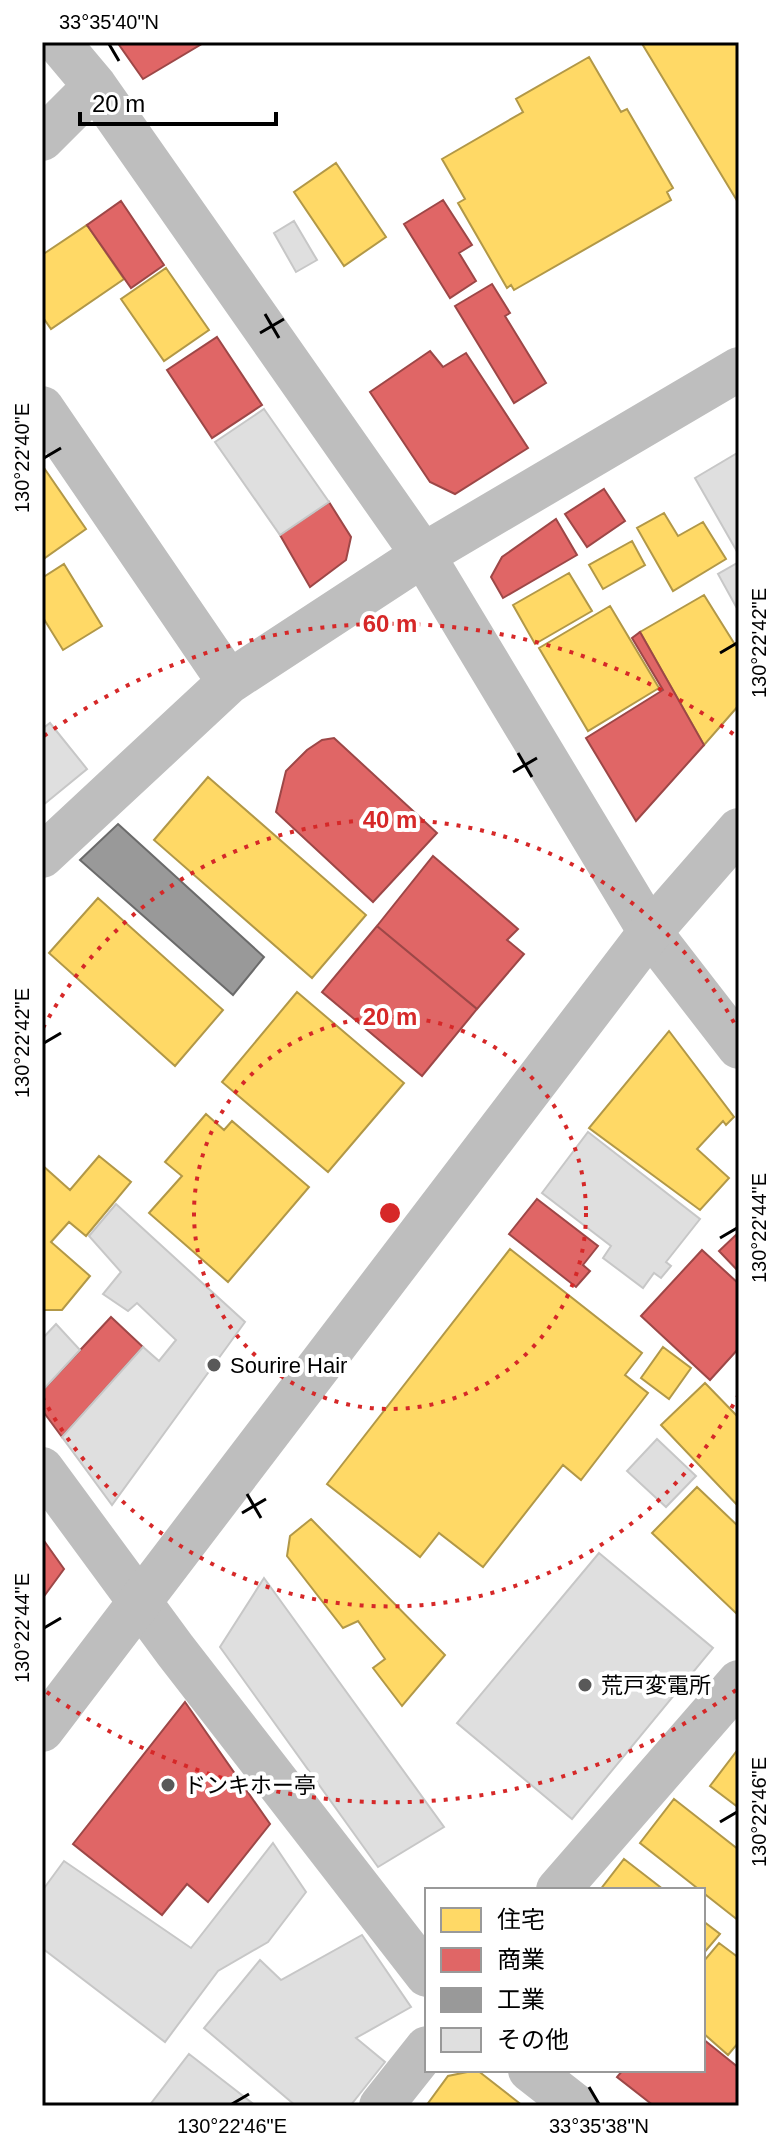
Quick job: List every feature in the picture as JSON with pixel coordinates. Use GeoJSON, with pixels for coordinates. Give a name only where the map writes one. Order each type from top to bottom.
{"type":"FeatureCollection","features":[{"type":"Feature","properties":{"kind":"street"},"geometry":{"type":"LineString","coordinates":[[58,42],[95,86],[423,555],[650,932],[739,1047]]}},
{"type":"Feature","properties":{"kind":"street"},"geometry":{"type":"LineString","coordinates":[[42,139],[95,86]]}},
{"type":"Feature","properties":{"kind":"street"},"geometry":{"type":"LineString","coordinates":[[42,856],[229,682],[423,555],[739,369]]}},
{"type":"Feature","properties":{"kind":"street"},"geometry":{"type":"LineString","coordinates":[[42,408],[229,682]]}},
{"type":"Feature","properties":{"kind":"street"},"geometry":{"type":"LineString","coordinates":[[42,1730],[650,932],[739,830]]}},
{"type":"Feature","properties":{"kind":"street"},"geometry":{"type":"LineString","coordinates":[[42,1469],[138,1602],[425,1972]]}},
{"type":"Feature","properties":{"kind":"street"},"geometry":{"type":"LineString","coordinates":[[560,1888],[739,1682]]}},
{"type":"Feature","properties":{"kind":"street"},"geometry":{"type":"LineString","coordinates":[[381,2106],[425,2051]]}},
{"type":"Feature","properties":{"kind":"street"},"geometry":{"type":"LineString","coordinates":[[533,2072],[576,2106]]}},
{"type":"Feature","properties":{"kind":"building: 住宅"},"geometry":{"type":"Polygon","coordinates":[[[641,42],[739,42],[739,204],[641,42]]]}},
{"type":"Feature","properties":{"kind":"building: 住宅"},"geometry":{"type":"Polygon","coordinates":[[[589,57],[621,112],[627,109],[673,188],[667,192],[671,200],[514,290],[511,285],[507,288],[458,203],[465,199],[442,159],[523,112],[516,99],[589,57]]]}},
{"type":"Feature","properties":{"kind":"building: 住宅"},"geometry":{"type":"Polygon","coordinates":[[[336,163],[386,237],[344,266],[294,192],[336,163]]]}},
{"type":"Feature","properties":{"kind":"building: 住宅"},"geometry":{"type":"Polygon","coordinates":[[[87,225],[124,279],[51,329],[42,316],[42,255],[87,225]]]}},
{"type":"Feature","properties":{"kind":"building: 住宅"},"geometry":{"type":"Polygon","coordinates":[[[166,268],[209,330],[164,361],[121,299],[166,268]]]}},
{"type":"Feature","properties":{"kind":"building: 住宅"},"geometry":{"type":"Polygon","coordinates":[[[42,465],[86,529],[42,560],[42,465]]]}},
{"type":"Feature","properties":{"kind":"building: 住宅"},"geometry":{"type":"Polygon","coordinates":[[[664,513],[678,536],[703,522],[726,559],[673,591],[637,528],[664,513]]]}},
{"type":"Feature","properties":{"kind":"building: 住宅"},"geometry":{"type":"Polygon","coordinates":[[[632,541],[645,565],[603,589],[589,565],[632,541]]]}},
{"type":"Feature","properties":{"kind":"building: 住宅"},"geometry":{"type":"Polygon","coordinates":[[[64,564],[102,626],[63,650],[42,616],[42,578],[64,564]]]}},
{"type":"Feature","properties":{"kind":"building: 住宅"},"geometry":{"type":"Polygon","coordinates":[[[569,573],[592,611],[535,644],[513,605],[569,573]]]}},
{"type":"Feature","properties":{"kind":"building: 住宅"},"geometry":{"type":"Polygon","coordinates":[[[704,595],[739,651],[739,705],[704,745],[640,632],[704,595]]]}},
{"type":"Feature","properties":{"kind":"building: 住宅"},"geometry":{"type":"Polygon","coordinates":[[[610,606],[659,688],[588,731],[539,648],[610,606]]]}},
{"type":"Feature","properties":{"kind":"building: 住宅"},"geometry":{"type":"Polygon","coordinates":[[[208,777],[366,915],[312,978],[154,840],[208,777]]]}},
{"type":"Feature","properties":{"kind":"building: 住宅"},"geometry":{"type":"Polygon","coordinates":[[[98,898],[223,1010],[175,1066],[49,953],[98,898]]]}},
{"type":"Feature","properties":{"kind":"building: 住宅"},"geometry":{"type":"Polygon","coordinates":[[[297,992],[404,1083],[328,1172],[222,1082],[297,992]]]}},
{"type":"Feature","properties":{"kind":"building: 住宅"},"geometry":{"type":"Polygon","coordinates":[[[669,1031],[734,1117],[726,1125],[723,1121],[697,1149],[729,1178],[700,1210],[589,1128],[669,1031]]]}},
{"type":"Feature","properties":{"kind":"building: 住宅"},"geometry":{"type":"Polygon","coordinates":[[[206,1114],[224,1130],[232,1121],[309,1187],[228,1282],[149,1213],[182,1176],[165,1162],[206,1114]]]}},
{"type":"Feature","properties":{"kind":"building: 住宅"},"geometry":{"type":"Polygon","coordinates":[[[99,1156],[131,1182],[86,1236],[69,1222],[51,1242],[90,1276],[62,1310],[42,1310],[42,1165],[70,1190],[99,1156]]]}},
{"type":"Feature","properties":{"kind":"building: 住宅"},"geometry":{"type":"Polygon","coordinates":[[[510,1249],[642,1353],[625,1375],[648,1393],[581,1480],[563,1465],[483,1567],[439,1533],[420,1557],[327,1484],[510,1249]]]}},
{"type":"Feature","properties":{"kind":"building: 住宅"},"geometry":{"type":"Polygon","coordinates":[[[663,1347],[691,1368],[669,1399],[641,1378],[663,1347]]]}},
{"type":"Feature","properties":{"kind":"building: 住宅"},"geometry":{"type":"Polygon","coordinates":[[[705,1383],[739,1418],[739,1507],[661,1425],[705,1383]]]}},
{"type":"Feature","properties":{"kind":"building: 住宅"},"geometry":{"type":"Polygon","coordinates":[[[697,1487],[739,1527],[739,1616],[652,1533],[697,1487]]]}},
{"type":"Feature","properties":{"kind":"building: 住宅"},"geometry":{"type":"Polygon","coordinates":[[[311,1519],[445,1655],[402,1706],[373,1668],[385,1659],[358,1621],[343,1628],[287,1556],[290,1536],[311,1519]]]}},
{"type":"Feature","properties":{"kind":"building: 住宅"},"geometry":{"type":"Polygon","coordinates":[[[739,1748],[739,1808],[710,1786],[739,1748]]]}},
{"type":"Feature","properties":{"kind":"building: 住宅"},"geometry":{"type":"Polygon","coordinates":[[[674,1799],[739,1850],[739,1921],[705,1894],[705,1888],[697,1888],[640,1843],[674,1799]]]}},
{"type":"Feature","properties":{"kind":"building: 住宅"},"geometry":{"type":"Polygon","coordinates":[[[624,1859],[661,1888],[602,1888],[624,1859]]]}},
{"type":"Feature","properties":{"kind":"building: 住宅"},"geometry":{"type":"Polygon","coordinates":[[[705,1923],[720,1934],[705,1952],[705,1923]]]}},
{"type":"Feature","properties":{"kind":"building: 住宅"},"geometry":{"type":"Polygon","coordinates":[[[719,1943],[739,1958],[739,2042],[728,2055],[705,2035],[705,1960],[719,1943]]]}},
{"type":"Feature","properties":{"kind":"building: 住宅"},"geometry":{"type":"Polygon","coordinates":[[[480,2072],[523,2106],[426,2106],[448,2076],[480,2072]]]}},
{"type":"Feature","properties":{"kind":"building: 商業"},"geometry":{"type":"Polygon","coordinates":[[[117,42],[205,42],[143,79],[117,42]]]}},
{"type":"Feature","properties":{"kind":"building: 商業"},"geometry":{"type":"Polygon","coordinates":[[[443,200],[472,245],[459,253],[476,281],[450,298],[404,224],[443,200]]]}},
{"type":"Feature","properties":{"kind":"building: 商業"},"geometry":{"type":"Polygon","coordinates":[[[121,201],[164,265],[131,288],[87,225],[121,201]]]}},
{"type":"Feature","properties":{"kind":"building: 商業"},"geometry":{"type":"Polygon","coordinates":[[[492,284],[510,313],[505,316],[546,383],[514,403],[455,306],[492,284]]]}},
{"type":"Feature","properties":{"kind":"building: 商業"},"geometry":{"type":"Polygon","coordinates":[[[217,337],[262,405],[212,438],[167,370],[217,337]]]}},
{"type":"Feature","properties":{"kind":"building: 商業"},"geometry":{"type":"Polygon","coordinates":[[[430,351],[443,367],[466,353],[528,448],[455,494],[430,482],[370,392],[430,351]]]}},
{"type":"Feature","properties":{"kind":"building: 商業"},"geometry":{"type":"Polygon","coordinates":[[[604,489],[625,521],[587,547],[565,514],[604,489]]]}},
{"type":"Feature","properties":{"kind":"building: 商業"},"geometry":{"type":"Polygon","coordinates":[[[329,502],[351,537],[346,560],[310,587],[280,535],[329,502]]]}},
{"type":"Feature","properties":{"kind":"building: 商業"},"geometry":{"type":"Polygon","coordinates":[[[556,519],[577,555],[503,598],[491,577],[502,557],[556,519]]]}},
{"type":"Feature","properties":{"kind":"building: 商業"},"geometry":{"type":"Polygon","coordinates":[[[640,632],[704,745],[636,821],[586,738],[663,690],[632,638],[640,632]]]}},
{"type":"Feature","properties":{"kind":"building: 商業"},"geometry":{"type":"Polygon","coordinates":[[[334,738],[437,833],[373,902],[276,812],[286,771],[307,750],[322,740],[334,738]]]}},
{"type":"Feature","properties":{"kind":"building: 商業"},"geometry":{"type":"Polygon","coordinates":[[[433,856],[518,929],[507,940],[524,954],[477,1009],[377,926],[433,856]]]}},
{"type":"Feature","properties":{"kind":"building: 商業"},"geometry":{"type":"Polygon","coordinates":[[[377,926],[477,1009],[422,1076],[322,992],[377,926]]]}},
{"type":"Feature","properties":{"kind":"building: 商業"},"geometry":{"type":"Polygon","coordinates":[[[537,1199],[598,1246],[583,1265],[590,1271],[576,1287],[509,1234],[537,1199]]]}},
{"type":"Feature","properties":{"kind":"building: 商業"},"geometry":{"type":"Polygon","coordinates":[[[739,1232],[739,1272],[719,1251],[739,1232]]]}},
{"type":"Feature","properties":{"kind":"building: 商業"},"geometry":{"type":"Polygon","coordinates":[[[702,1250],[739,1284],[739,1348],[710,1380],[641,1316],[702,1250]]]}},
{"type":"Feature","properties":{"kind":"building: 商業"},"geometry":{"type":"Polygon","coordinates":[[[111,1317],[143,1347],[62,1437],[42,1410],[42,1391],[111,1317]]]}},
{"type":"Feature","properties":{"kind":"building: 商業"},"geometry":{"type":"Polygon","coordinates":[[[42,1538],[64,1569],[42,1599],[42,1538]]]}},
{"type":"Feature","properties":{"kind":"building: 商業"},"geometry":{"type":"Polygon","coordinates":[[[185,1702],[270,1824],[208,1902],[187,1884],[162,1915],[73,1844],[185,1702]]]}},
{"type":"Feature","properties":{"kind":"building: 商業"},"geometry":{"type":"Polygon","coordinates":[[[705,2041],[739,2068],[739,2106],[654,2106],[617,2077],[621,2072],[705,2072],[705,2041]]]}},
{"type":"Feature","properties":{"kind":"building: 工業"},"geometry":{"type":"Polygon","coordinates":[[[118,824],[264,957],[233,995],[80,860],[118,824]]]}},
{"type":"Feature","properties":{"kind":"building: その他"},"geometry":{"type":"Polygon","coordinates":[[[294,221],[317,260],[296,272],[274,233],[294,221]]]}},
{"type":"Feature","properties":{"kind":"building: その他"},"geometry":{"type":"Polygon","coordinates":[[[264,409],[329,502],[280,535],[215,442],[264,409]]]}},
{"type":"Feature","properties":{"kind":"building: その他"},"geometry":{"type":"Polygon","coordinates":[[[739,452],[739,555],[695,478],[739,452]]]}},
{"type":"Feature","properties":{"kind":"building: その他"},"geometry":{"type":"Polygon","coordinates":[[[739,562],[739,612],[718,574],[739,562]]]}},
{"type":"Feature","properties":{"kind":"building: その他"},"geometry":{"type":"Polygon","coordinates":[[[50,723],[87,769],[42,806],[42,729],[50,723]]]}},
{"type":"Feature","properties":{"kind":"building: その他"},"geometry":{"type":"Polygon","coordinates":[[[588,1132],[700,1219],[666,1262],[671,1266],[661,1278],[654,1273],[643,1288],[603,1258],[611,1246],[542,1193],[588,1132]]]}},
{"type":"Feature","properties":{"kind":"building: その他"},"geometry":{"type":"Polygon","coordinates":[[[116,1204],[245,1322],[112,1505],[62,1437],[143,1347],[159,1361],[176,1340],[137,1303],[128,1311],[103,1294],[121,1272],[89,1236],[116,1204]]]}},
{"type":"Feature","properties":{"kind":"building: その他"},"geometry":{"type":"Polygon","coordinates":[[[56,1324],[80,1350],[42,1391],[42,1339],[56,1324]]]}},
{"type":"Feature","properties":{"kind":"building: その他"},"geometry":{"type":"Polygon","coordinates":[[[657,1439],[696,1476],[666,1507],[627,1471],[657,1439]]]}},
{"type":"Feature","properties":{"kind":"building: その他","name":"荒戸変電所"},"geometry":{"type":"Polygon","coordinates":[[[599,1553],[713,1648],[572,1819],[457,1723],[599,1553]]]}},
{"type":"Feature","properties":{"kind":"building: その他"},"geometry":{"type":"Polygon","coordinates":[[[264,1578],[444,1827],[378,1867],[220,1647],[264,1578]]]}},
{"type":"Feature","properties":{"kind":"building: その他"},"geometry":{"type":"Polygon","coordinates":[[[273,1843],[306,1892],[268,1942],[218,1971],[165,2042],[42,1948],[42,1891],[64,1861],[191,1948],[273,1843]]]}},
{"type":"Feature","properties":{"kind":"building: その他"},"geometry":{"type":"Polygon","coordinates":[[[362,1935],[411,2007],[356,2038],[385,2062],[350,2106],[296,2106],[204,2028],[260,1960],[281,1980],[362,1935]]]}},
{"type":"Feature","properties":{"kind":"building: その他"},"geometry":{"type":"Polygon","coordinates":[[[189,2054],[256,2106],[149,2106],[189,2054]]]}},
{"type":"Feature","properties":{"kind":"place","name":"Sourire Hair"},"geometry":{"type":"Point","coordinates":[214,1365]}},
{"type":"Feature","properties":{"kind":"place","name":"荒戸変電所"},"geometry":{"type":"Point","coordinates":[585,1685]}},
{"type":"Feature","properties":{"kind":"place","name":"ドンキホー亭"},"geometry":{"type":"Point","coordinates":[168,1785]}}]}
